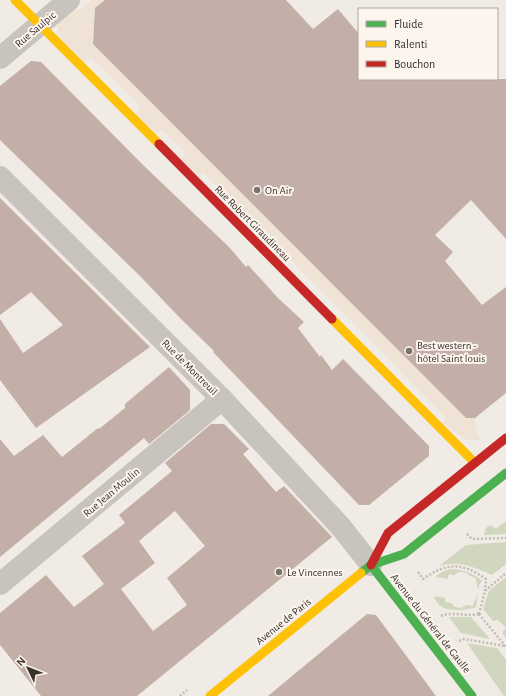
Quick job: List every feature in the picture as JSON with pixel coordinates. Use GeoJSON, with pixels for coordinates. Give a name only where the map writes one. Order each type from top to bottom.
{"type":"FeatureCollection","features":[{"type":"Feature","properties":{"kind":"street","name":"Rue Robert Giraudineau"},"geometry":{"type":"LineString","coordinates":[[14,0],[475,463]]}},
{"type":"Feature","properties":{"kind":"street","name":"Rue Saulpic"},"geometry":{"type":"LineString","coordinates":[[0,58],[69,0]]}},
{"type":"Feature","properties":{"kind":"street","name":"Rue de Montreuil"},"geometry":{"type":"LineString","coordinates":[[0,177],[222,399],[341,527],[371,565]]}},
{"type":"Feature","properties":{"kind":"street","name":"Rue Jean Moulin"},"geometry":{"type":"LineString","coordinates":[[0,584],[222,399]]}},
{"type":"Feature","properties":{"kind":"street","name":"Avenue de Paris"},"geometry":{"type":"LineString","coordinates":[[371,565],[388,533],[506,438]]}},
{"type":"Feature","properties":{"kind":"street","name":"Avenue de Paris"},"geometry":{"type":"LineString","coordinates":[[210,696],[371,565],[404,554],[506,473]]}},
{"type":"Feature","properties":{"kind":"street","name":"Avenue du Général de Gaulle"},"geometry":{"type":"LineString","coordinates":[[371,565],[472,696]]}},
{"type":"Feature","properties":{"kind":"path"},"geometry":{"type":"LineString","coordinates":[[466,533],[472,539],[506,538]]}},
{"type":"Feature","properties":{"kind":"path"},"geometry":{"type":"LineString","coordinates":[[418,571],[423,579],[437,570],[447,566],[462,566],[473,570],[486,579],[479,614]]}},
{"type":"Feature","properties":{"kind":"path"},"geometry":{"type":"LineString","coordinates":[[484,591],[506,573]]}},
{"type":"Feature","properties":{"kind":"path"},"geometry":{"type":"LineString","coordinates":[[441,616],[446,614],[472,616],[479,614]]}},
{"type":"Feature","properties":{"kind":"path"},"geometry":{"type":"LineString","coordinates":[[479,614],[505,647]]}},
{"type":"Feature","properties":{"kind":"path"},"geometry":{"type":"LineString","coordinates":[[459,640],[464,639],[505,647]]}},
{"type":"Feature","properties":{"kind":"green space"},"geometry":{"type":"Polygon","coordinates":[[[506,521],[506,534],[484,535],[486,528],[490,525],[496,529],[506,521]]]}},
{"type":"Feature","properties":{"kind":"green space"},"geometry":{"type":"Polygon","coordinates":[[[506,542],[506,564],[492,575],[466,565],[447,564],[439,566],[466,545],[506,542]]]}},
{"type":"Feature","properties":{"kind":"green space"},"geometry":{"type":"Polygon","coordinates":[[[452,569],[468,572],[482,581],[479,585],[478,592],[476,578],[463,572],[454,575],[449,574],[448,579],[436,577],[446,570],[452,569]]]}},
{"type":"Feature","properties":{"kind":"green space"},"geometry":{"type":"Polygon","coordinates":[[[506,577],[506,628],[498,620],[493,621],[483,609],[489,591],[506,577]]]}},
{"type":"Feature","properties":{"kind":"green space"},"geometry":{"type":"Polygon","coordinates":[[[478,594],[476,607],[465,610],[452,610],[441,606],[436,602],[434,596],[445,598],[445,602],[451,603],[460,608],[467,605],[473,606],[478,594]]]}},
{"type":"Feature","properties":{"kind":"green space"},"geometry":{"type":"Polygon","coordinates":[[[449,617],[471,617],[490,639],[461,633],[449,617]]]}},
{"type":"Feature","properties":{"kind":"green space"},"geometry":{"type":"Polygon","coordinates":[[[506,628],[506,638],[502,633],[506,628]]]}},
{"type":"Feature","properties":{"kind":"green space"},"geometry":{"type":"Polygon","coordinates":[[[467,643],[497,648],[506,660],[506,696],[504,696],[467,643]]]}},
{"type":"Feature","properties":{"kind":"shaded area"},"geometry":{"type":"Polygon","coordinates":[[[91,0],[105,0],[95,8],[93,44],[466,418],[475,418],[476,433],[481,439],[467,440],[443,423],[446,418],[382,351],[203,172],[199,176],[181,159],[186,153],[162,130],[157,134],[136,114],[140,105],[91,58],[85,63],[57,34],[59,18],[73,7],[77,11],[91,0]]]}},
{"type":"Feature","properties":{"kind":"building"},"geometry":{"type":"Polygon","coordinates":[[[105,0],[286,0],[313,29],[338,9],[358,33],[358,80],[506,79],[506,239],[471,200],[435,235],[453,252],[445,261],[482,305],[506,287],[506,393],[475,418],[466,418],[93,44],[95,8],[105,0]]]}},
{"type":"Feature","properties":{"kind":"building"},"geometry":{"type":"Polygon","coordinates":[[[31,61],[41,62],[144,166],[229,247],[246,267],[248,265],[278,298],[304,322],[298,328],[332,370],[343,359],[429,446],[429,456],[369,505],[359,505],[213,352],[214,351],[140,276],[0,140],[0,86],[31,61]]]}},
{"type":"Feature","properties":{"kind":"building"},"geometry":{"type":"Polygon","coordinates":[[[0,198],[150,347],[36,428],[0,380],[0,319],[23,353],[63,325],[31,292],[0,315],[0,198]]]}},
{"type":"Feature","properties":{"kind":"building"},"geometry":{"type":"Polygon","coordinates":[[[169,367],[190,390],[190,410],[149,444],[144,438],[0,557],[0,439],[14,456],[43,435],[62,457],[125,408],[125,404],[169,367]]]}},
{"type":"Feature","properties":{"kind":"building"},"geometry":{"type":"Polygon","coordinates":[[[211,424],[224,424],[249,449],[243,454],[276,492],[284,486],[332,537],[137,696],[41,696],[0,645],[0,613],[46,575],[74,607],[104,584],[82,556],[125,523],[119,515],[172,471],[165,463],[211,424]],[[175,511],[139,541],[155,563],[121,589],[153,631],[187,605],[167,578],[205,546],[175,511]]]}},
{"type":"Feature","properties":{"kind":"building"},"geometry":{"type":"Polygon","coordinates":[[[367,614],[376,615],[436,696],[268,696],[367,614]]]}},
{"type":"Feature","properties":{"kind":"traffic: fast"},"geometry":{"type":"LineString","coordinates":[[361,573],[371,565],[404,554],[506,473]]}},
{"type":"Feature","properties":{"kind":"traffic: fast"},"geometry":{"type":"LineString","coordinates":[[371,565],[472,696]]}},
{"type":"Feature","properties":{"kind":"traffic: slow"},"geometry":{"type":"LineString","coordinates":[[15,0],[159,144]]}},
{"type":"Feature","properties":{"kind":"traffic: slow"},"geometry":{"type":"LineString","coordinates":[[332,319],[475,463]]}},
{"type":"Feature","properties":{"kind":"traffic: slow"},"geometry":{"type":"LineString","coordinates":[[210,696],[361,573]]}},
{"type":"Feature","properties":{"kind":"traffic: jam"},"geometry":{"type":"LineString","coordinates":[[159,144],[332,319]]}},
{"type":"Feature","properties":{"kind":"traffic: jam"},"geometry":{"type":"LineString","coordinates":[[371,565],[388,533],[506,438]]}},
{"type":"Feature","properties":{"kind":"place","name":"On Air"},"geometry":{"type":"Point","coordinates":[257,190]}},
{"type":"Feature","properties":{"kind":"place","name":"Best western - hôtel Saint louis"},"geometry":{"type":"Point","coordinates":[409,351]}},
{"type":"Feature","properties":{"kind":"place","name":"Le Vincennes"},"geometry":{"type":"Point","coordinates":[279,572]}}]}
